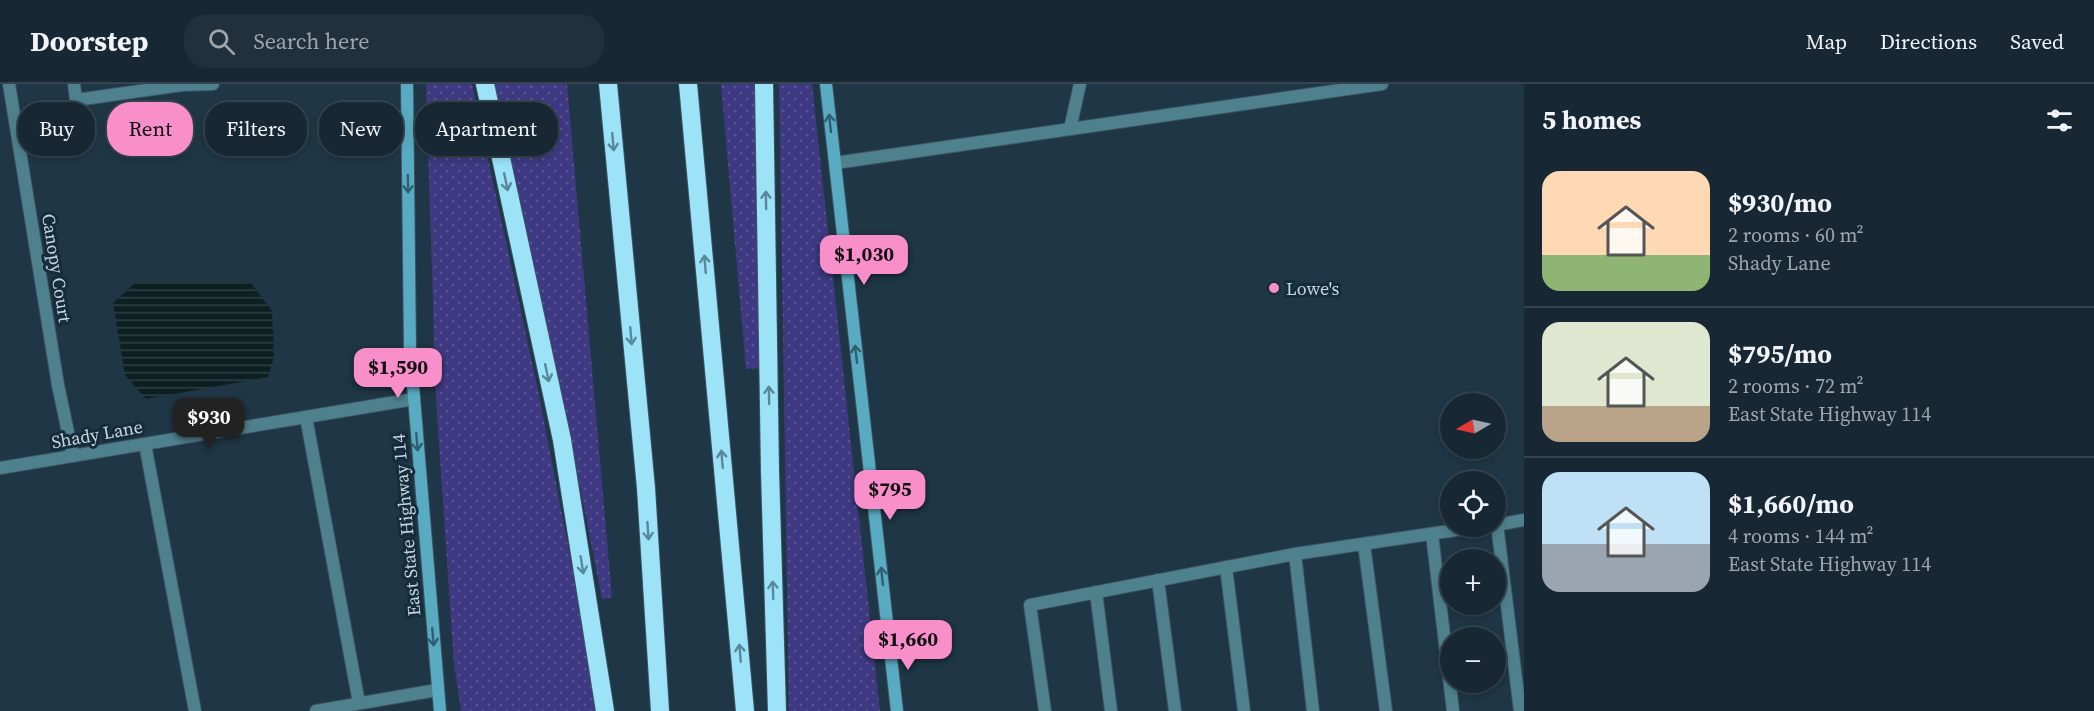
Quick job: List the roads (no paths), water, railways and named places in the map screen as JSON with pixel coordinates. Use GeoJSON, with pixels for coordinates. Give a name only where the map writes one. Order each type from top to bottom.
{"type":"FeatureCollection","features":[{"type":"Feature","properties":{"kind":"highway"},"geometry":{"type":"LineString","coordinates":[[485,84],[562,440],[605,711]]}},
{"type":"Feature","properties":{"kind":"highway"},"geometry":{"type":"LineString","coordinates":[[608,84],[645,488],[660,711]]}},
{"type":"Feature","properties":{"kind":"highway"},"geometry":{"type":"LineString","coordinates":[[688,84],[746,711]]}},
{"type":"Feature","properties":{"kind":"highway"},"geometry":{"type":"LineString","coordinates":[[764,84],[770,471],[777,711]]}},
{"type":"Feature","properties":{"kind":"main road","name":"East State Highway 114"},"geometry":{"type":"LineString","coordinates":[[407,84],[410,349],[440,711]]}},
{"type":"Feature","properties":{"kind":"main road"},"geometry":{"type":"LineString","coordinates":[[826,84],[897,711]]}},
{"type":"Feature","properties":{"kind":"street","name":"Canopy Court"},"geometry":{"type":"LineString","coordinates":[[9,84],[56,373],[73,456]]}},
{"type":"Feature","properties":{"kind":"street"},"geometry":{"type":"LineString","coordinates":[[74,84],[76,100],[153,86],[213,84]]}},
{"type":"Feature","properties":{"kind":"street"},"geometry":{"type":"LineString","coordinates":[[1070,129],[1080,84]]}},
{"type":"Feature","properties":{"kind":"street"},"geometry":{"type":"LineString","coordinates":[[835,163],[1382,84]]}},
{"type":"Feature","properties":{"kind":"street","name":"Shady Lane"},"geometry":{"type":"LineString","coordinates":[[0,468],[414,399]]}},
{"type":"Feature","properties":{"kind":"street"},"geometry":{"type":"LineString","coordinates":[[306,417],[359,703]]}},
{"type":"Feature","properties":{"kind":"street"},"geometry":{"type":"LineString","coordinates":[[145,444],[195,711]]}},
{"type":"Feature","properties":{"kind":"street"},"geometry":{"type":"LineString","coordinates":[[1506,523],[1524,520]]}},
{"type":"Feature","properties":{"kind":"street"},"geometry":{"type":"LineString","coordinates":[[1045,711],[1030,605],[1295,554],[1440,533]]}},
{"type":"Feature","properties":{"kind":"street"},"geometry":{"type":"LineString","coordinates":[[1432,534],[1453,711]]}},
{"type":"Feature","properties":{"kind":"street"},"geometry":{"type":"LineString","coordinates":[[1498,537],[1520,711]]}},
{"type":"Feature","properties":{"kind":"street"},"geometry":{"type":"LineString","coordinates":[[1364,544],[1386,711]]}},
{"type":"Feature","properties":{"kind":"street"},"geometry":{"type":"LineString","coordinates":[[1295,554],[1313,711]]}},
{"type":"Feature","properties":{"kind":"street"},"geometry":{"type":"LineString","coordinates":[[1226,567],[1244,711]]}},
{"type":"Feature","properties":{"kind":"street"},"geometry":{"type":"LineString","coordinates":[[1158,580],[1174,711]]}},
{"type":"Feature","properties":{"kind":"street"},"geometry":{"type":"LineString","coordinates":[[1096,592],[1111,711]]}},
{"type":"Feature","properties":{"kind":"street"},"geometry":{"type":"LineString","coordinates":[[316,711],[437,690]]}},
{"type":"Feature","properties":{"kind":"place","name":"Lowe's"},"geometry":{"type":"Point","coordinates":[1274,288]}}]}
